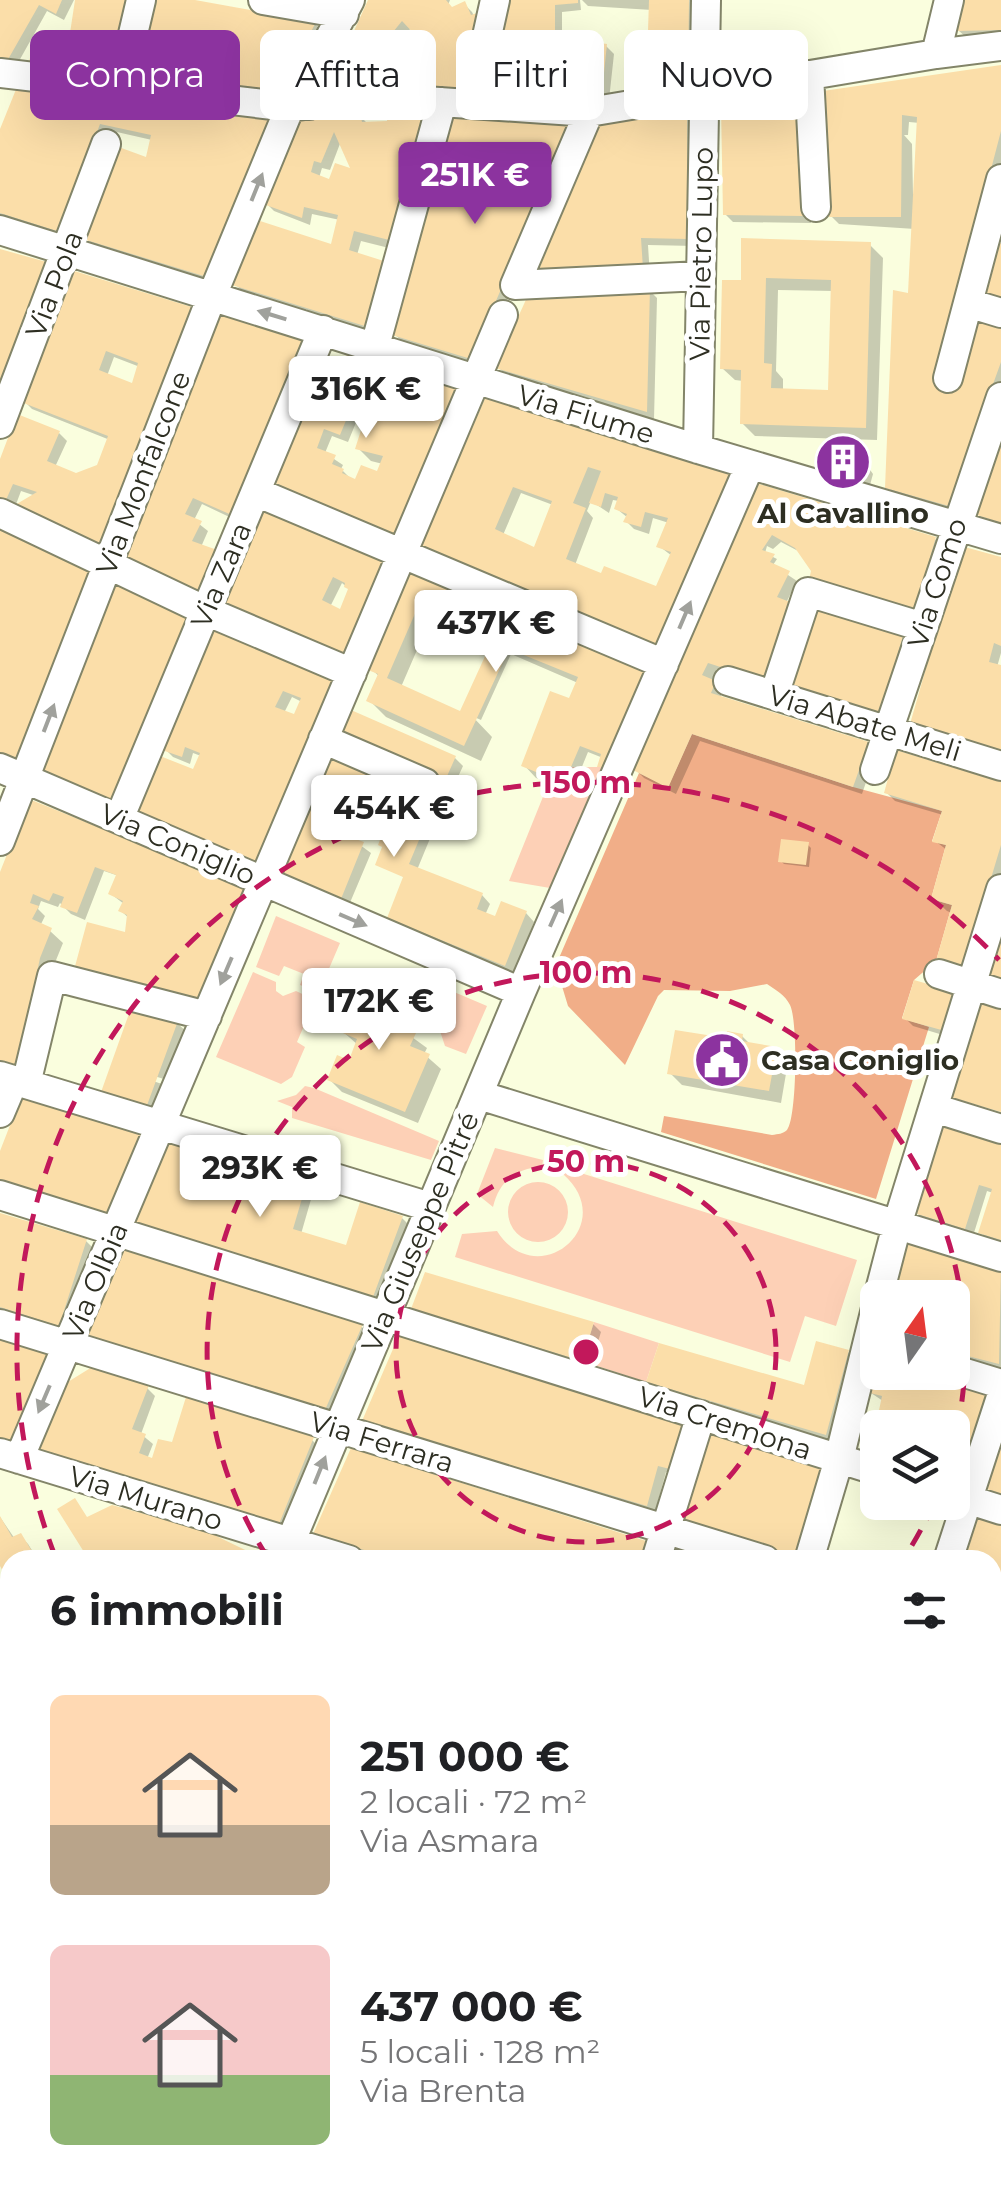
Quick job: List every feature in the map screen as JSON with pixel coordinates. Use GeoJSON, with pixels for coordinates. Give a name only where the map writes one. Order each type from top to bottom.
{"type":"FeatureCollection","features":[{"type":"Feature","properties":{"kind":"street"},"geometry":{"type":"LineString","coordinates":[[135,30],[142,0]]}},
{"type":"Feature","properties":{"kind":"street"},"geometry":{"type":"LineString","coordinates":[[263,0],[347,7]]}},
{"type":"Feature","properties":{"kind":"street"},"geometry":{"type":"LineString","coordinates":[[488,30],[494,0]]}},
{"type":"Feature","properties":{"kind":"street","name":"Via Pietro Lupo"},"geometry":{"type":"LineString","coordinates":[[705,30],[706,0]]}},
{"type":"Feature","properties":{"kind":"street"},"geometry":{"type":"LineString","coordinates":[[936,54],[949,0]]}},
{"type":"Feature","properties":{"kind":"street","name":"Via Monfalcone"},"geometry":{"type":"LineString","coordinates":[[334,30],[347,7]]}},
{"type":"Feature","properties":{"kind":"street"},"geometry":{"type":"LineString","coordinates":[[816,208],[808,75],[1001,46]]}},
{"type":"Feature","properties":{"kind":"street"},"geometry":{"type":"LineString","coordinates":[[3,81],[30,82]]}},
{"type":"Feature","properties":{"kind":"street"},"geometry":{"type":"LineString","coordinates":[[436,102],[456,103]]}},
{"type":"Feature","properties":{"kind":"street"},"geometry":{"type":"LineString","coordinates":[[375,346],[442,102]]}},
{"type":"Feature","properties":{"kind":"street","name":"Via Monfalcone"},"geometry":{"type":"LineString","coordinates":[[0,841],[13,773],[108,564],[212,296],[294,120]]}},
{"type":"Feature","properties":{"kind":"street"},"geometry":{"type":"LineString","coordinates":[[586,120],[516,285],[702,276]]}},
{"type":"Feature","properties":{"kind":"street","name":"Via Pietro Lupo"},"geometry":{"type":"LineString","coordinates":[[698,449],[704,120]]}},
{"type":"Feature","properties":{"kind":"street","name":"Via Pola"},"geometry":{"type":"LineString","coordinates":[[0,424],[106,144]]}},
{"type":"Feature","properties":{"kind":"street"},"geometry":{"type":"LineString","coordinates":[[948,378],[1001,180]]}},
{"type":"Feature","properties":{"kind":"street","name":"Via Fiume"},"geometry":{"type":"LineString","coordinates":[[0,230],[698,449],[1001,539]]}},
{"type":"Feature","properties":{"kind":"street"},"geometry":{"type":"LineString","coordinates":[[968,303],[1001,313]]}},
{"type":"Feature","properties":{"kind":"street","name":"Via Olbia"},"geometry":{"type":"LineString","coordinates":[[10,1456],[68,1345],[503,315]]}},
{"type":"Feature","properties":{"kind":"street","name":"Via Zara"},"geometry":{"type":"LineString","coordinates":[[119,819],[323,330]]}},
{"type":"Feature","properties":{"kind":"street","name":"Via Como"},"geometry":{"type":"LineString","coordinates":[[875,770],[1001,397]]}},
{"type":"Feature","properties":{"kind":"street","name":"Via Giuseppe Pitré"},"geometry":{"type":"LineString","coordinates":[[287,1550],[521,992],[750,465]]}},
{"type":"Feature","properties":{"kind":"street"},"geometry":{"type":"LineString","coordinates":[[256,492],[664,664]]}},
{"type":"Feature","properties":{"kind":"street"},"geometry":{"type":"LineString","coordinates":[[0,513],[206,610],[352,673]]}},
{"type":"Feature","properties":{"kind":"street"},"geometry":{"type":"LineString","coordinates":[[774,695],[808,592],[922,626]]}},
{"type":"Feature","properties":{"kind":"street","name":"Via Abate Meli"},"geometry":{"type":"LineString","coordinates":[[728,681],[1001,766]]}},
{"type":"Feature","properties":{"kind":"street"},"geometry":{"type":"LineString","coordinates":[[324,740],[425,783]]}},
{"type":"Feature","properties":{"kind":"street","name":"Via Coniglio"},"geometry":{"type":"LineString","coordinates":[[13,773],[521,992]]}},
{"type":"Feature","properties":{"kind":"street"},"geometry":{"type":"LineString","coordinates":[[883,1280],[1001,889]]}},
{"type":"Feature","properties":{"kind":"street"},"geometry":{"type":"LineString","coordinates":[[939,974],[1001,994]]}},
{"type":"Feature","properties":{"kind":"street"},"geometry":{"type":"LineString","coordinates":[[0,1113],[52,976],[207,1016]]}},
{"type":"Feature","properties":{"kind":"street"},"geometry":{"type":"LineString","coordinates":[[15,1080],[430,1207]]}},
{"type":"Feature","properties":{"kind":"street"},"geometry":{"type":"LineString","coordinates":[[479,1095],[1001,1257]]}},
{"type":"Feature","properties":{"kind":"street"},"geometry":{"type":"LineString","coordinates":[[934,1108],[1001,1129]]}},
{"type":"Feature","properties":{"kind":"street","name":"Via Cremona"},"geometry":{"type":"LineString","coordinates":[[0,1195],[860,1465]]}},
{"type":"Feature","properties":{"kind":"street","name":"Via Ferrara"},"geometry":{"type":"LineString","coordinates":[[0,1324],[732,1550]]}},
{"type":"Feature","properties":{"kind":"street"},"geometry":{"type":"LineString","coordinates":[[970,1375],[1001,1384]]}},
{"type":"Feature","properties":{"kind":"street"},"geometry":{"type":"LineString","coordinates":[[813,1550],[860,1386]]}},
{"type":"Feature","properties":{"kind":"street"},"geometry":{"type":"LineString","coordinates":[[970,1473],[1001,1397]]}},
{"type":"Feature","properties":{"kind":"street"},"geometry":{"type":"LineString","coordinates":[[659,1550],[701,1415]]}},
{"type":"Feature","properties":{"kind":"street","name":"Via Murano"},"geometry":{"type":"LineString","coordinates":[[10,1456],[284,1550]]}},
{"type":"Feature","properties":{"kind":"street"},"geometry":{"type":"LineString","coordinates":[[970,1500],[1001,1510]]}},
{"type":"Feature","properties":{"kind":"street"},"geometry":{"type":"LineString","coordinates":[[950,1550],[956,1520]]}},
{"type":"Feature","properties":{"kind":"shaded area"},"geometry":{"type":"Polygon","coordinates":[[[692,734],[853,787],[942,811],[932,841],[946,845],[931,899],[952,905],[936,961],[914,980],[902,1018],[929,1027],[876,1199],[661,1132],[664,1116],[772,1135],[787,1130],[794,1089],[793,1014],[786,998],[767,984],[730,991],[664,990],[625,1065],[568,1006],[558,973],[559,958],[639,773],[668,787],[692,734]]]}},
{"type":"Feature","properties":{"kind":"shaded area"},"geometry":{"type":"Polygon","coordinates":[[[555,767],[603,767],[550,888],[509,881],[555,767]]]}},
{"type":"Feature","properties":{"kind":"shaded area"},"geometry":{"type":"Polygon","coordinates":[[[276,916],[340,943],[319,992],[300,985],[304,974],[284,966],[279,976],[256,967],[276,916]]]}},
{"type":"Feature","properties":{"kind":"shaded area"},"geometry":{"type":"Polygon","coordinates":[[[253,972],[276,982],[276,991],[283,996],[296,991],[315,1000],[297,1042],[305,1047],[292,1077],[281,1084],[216,1057],[253,972]]]}},
{"type":"Feature","properties":{"kind":"shaded area"},"geometry":{"type":"Polygon","coordinates":[[[447,989],[487,1006],[466,1054],[445,1046],[435,1016],[447,989]]]}},
{"type":"Feature","properties":{"kind":"shaded area"},"geometry":{"type":"Polygon","coordinates":[[[305,1086],[439,1141],[431,1160],[292,1118],[292,1107],[277,1101],[296,1095],[305,1086]]]}},
{"type":"Feature","properties":{"kind":"shaded area"},"geometry":{"type":"Polygon","coordinates":[[[495,1148],[543,1160],[542,1167],[524,1170],[510,1178],[493,1207],[477,1194],[495,1148]]]}},
{"type":"Feature","properties":{"kind":"shaded area"},"geometry":{"type":"Polygon","coordinates":[[[565,1168],[857,1260],[836,1326],[805,1316],[790,1362],[455,1257],[462,1234],[497,1231],[514,1249],[532,1256],[551,1254],[567,1245],[578,1231],[583,1213],[578,1194],[563,1174],[565,1168]]]}},
{"type":"Feature","properties":{"kind":"shaded area"},"geometry":{"type":"Polygon","coordinates":[[[538,1182],[559,1191],[568,1212],[559,1233],[538,1242],[517,1233],[508,1212],[517,1191],[538,1182]]]}},
{"type":"Feature","properties":{"kind":"shaded area"},"geometry":{"type":"Polygon","coordinates":[[[594,1322],[659,1343],[646,1382],[582,1361],[594,1322]]]}},
{"type":"Feature","properties":{"kind":"building"},"geometry":{"type":"Polygon","coordinates":[[[0,0],[62,0],[56,14],[39,5],[6,63],[0,63],[0,0]]]}},
{"type":"Feature","properties":{"kind":"building"},"geometry":{"type":"Polygon","coordinates":[[[75,0],[127,0],[121,30],[70,30],[75,0]]]}},
{"type":"Feature","properties":{"kind":"building"},"geometry":{"type":"Polygon","coordinates":[[[156,0],[195,0],[316,22],[312,30],[260,30],[260,92],[240,89],[240,30],[148,30],[156,0]]]}},
{"type":"Feature","properties":{"kind":"building"},"geometry":{"type":"Polygon","coordinates":[[[368,0],[446,0],[452,7],[465,1],[471,15],[486,10],[482,30],[456,30],[456,90],[436,87],[436,30],[410,30],[402,21],[395,30],[354,30],[368,0]]]}},
{"type":"Feature","properties":{"kind":"building"},"geometry":{"type":"Polygon","coordinates":[[[503,0],[578,0],[555,5],[555,30],[496,30],[503,0]]]}},
{"type":"Feature","properties":{"kind":"building"},"geometry":{"type":"Polygon","coordinates":[[[649,0],[689,0],[689,30],[648,30],[649,0]]]}},
{"type":"Feature","properties":{"kind":"building"},"geometry":{"type":"Polygon","coordinates":[[[964,0],[1001,0],[1001,30],[957,31],[964,0]]]}},
{"type":"Feature","properties":{"kind":"building"},"geometry":{"type":"Polygon","coordinates":[[[1001,65],[1001,131],[935,384],[957,391],[976,318],[1001,325],[1001,362],[949,506],[885,488],[893,290],[908,293],[917,117],[902,115],[901,217],[829,217],[823,91],[1001,65]]]}},
{"type":"Feature","properties":{"kind":"building"},"geometry":{"type":"Polygon","coordinates":[[[19,82],[30,83],[30,120],[240,120],[240,110],[260,113],[260,120],[268,120],[207,277],[83,239],[116,146],[146,157],[151,135],[100,124],[60,232],[0,213],[0,129],[19,82]]]}},
{"type":"Feature","properties":{"kind":"building"},"geometry":{"type":"Polygon","coordinates":[[[454,113],[456,120],[572,124],[471,359],[392,335],[454,113]]]}},
{"type":"Feature","properties":{"kind":"building"},"geometry":{"type":"Polygon","coordinates":[[[294,120],[426,120],[393,241],[354,231],[349,250],[387,262],[368,327],[232,285],[257,220],[331,244],[338,215],[304,207],[302,218],[263,204],[294,120]],[[334,132],[321,163],[314,161],[311,172],[329,179],[335,163],[350,168],[334,132]]]}},
{"type":"Feature","properties":{"kind":"building"},"geometry":{"type":"Polygon","coordinates":[[[630,120],[687,120],[688,239],[641,238],[643,269],[537,274],[598,125],[630,120]]]}},
{"type":"Feature","properties":{"kind":"building"},"geometry":{"type":"Polygon","coordinates":[[[721,120],[799,120],[804,216],[723,215],[721,120]]]}},
{"type":"Feature","properties":{"kind":"building"},"geometry":{"type":"Polygon","coordinates":[[[741,238],[871,242],[866,428],[740,424],[741,370],[720,369],[722,280],[741,280],[741,238]],[[766,278],[764,363],[772,364],[771,388],[828,390],[831,280],[766,278]]]}},
{"type":"Feature","properties":{"kind":"building"},"geometry":{"type":"Polygon","coordinates":[[[1001,243],[1001,300],[986,296],[1001,243]]]}},
{"type":"Feature","properties":{"kind":"building"},"geometry":{"type":"Polygon","coordinates":[[[0,249],[50,263],[0,392],[0,249]]]}},
{"type":"Feature","properties":{"kind":"building"},"geometry":{"type":"Polygon","coordinates":[[[71,270],[195,308],[100,544],[15,505],[37,492],[13,484],[6,500],[0,497],[0,459],[17,414],[60,431],[47,461],[76,473],[97,465],[108,436],[21,402],[71,270]],[[106,351],[99,370],[132,383],[138,363],[106,351]]]}},
{"type":"Feature","properties":{"kind":"building"},"geometry":{"type":"Polygon","coordinates":[[[650,287],[647,412],[495,368],[529,293],[650,287]]]}},
{"type":"Feature","properties":{"kind":"building"},"geometry":{"type":"Polygon","coordinates":[[[218,312],[309,339],[234,516],[193,498],[185,514],[202,521],[192,541],[220,551],[201,593],[126,556],[218,312]]]}},
{"type":"Feature","properties":{"kind":"building"},"geometry":{"type":"Polygon","coordinates":[[[347,354],[457,388],[394,535],[275,483],[309,398],[318,402],[324,388],[330,390],[336,367],[342,369],[347,354]],[[356,396],[340,435],[324,429],[317,448],[336,455],[332,464],[355,479],[361,465],[377,471],[383,456],[355,449],[370,402],[356,396]]]}},
{"type":"Feature","properties":{"kind":"building"},"geometry":{"type":"Polygon","coordinates":[[[486,396],[733,475],[661,646],[420,548],[486,396]],[[588,467],[573,503],[586,508],[566,559],[601,573],[604,566],[656,586],[671,552],[656,547],[668,518],[645,512],[641,527],[623,522],[627,514],[614,509],[618,497],[605,493],[601,507],[589,503],[601,471],[588,467]],[[513,487],[495,529],[534,547],[552,501],[513,487]]]}},
{"type":"Feature","properties":{"kind":"building","name":"Al Cavallino"},"geometry":{"type":"Polygon","coordinates":[[[830,444],[859,451],[857,461],[866,464],[862,478],[824,469],[830,444]]]}},
{"type":"Feature","properties":{"kind":"building"},"geometry":{"type":"Polygon","coordinates":[[[1001,448],[1001,523],[977,515],[1001,448]]]}},
{"type":"Feature","properties":{"kind":"building"},"geometry":{"type":"Polygon","coordinates":[[[756,483],[936,537],[914,612],[809,580],[811,571],[795,548],[772,535],[762,550],[775,554],[770,562],[790,571],[777,597],[790,602],[764,681],[708,663],[702,675],[716,681],[711,693],[869,742],[853,787],[692,734],[668,788],[633,770],[756,483]]]}},
{"type":"Feature","properties":{"kind":"building"},"geometry":{"type":"Polygon","coordinates":[[[262,507],[383,560],[342,657],[222,604],[262,507]],[[333,577],[322,600],[340,609],[348,589],[333,577]]]}},
{"type":"Feature","properties":{"kind":"building"},"geometry":{"type":"Polygon","coordinates":[[[0,526],[92,570],[18,761],[0,754],[0,526]]]}},
{"type":"Feature","properties":{"kind":"building"},"geometry":{"type":"Polygon","coordinates":[[[961,546],[1001,557],[1001,646],[994,643],[989,662],[1001,665],[1001,750],[910,724],[961,546]]]}},
{"type":"Feature","properties":{"kind":"building"},"geometry":{"type":"Polygon","coordinates":[[[410,572],[648,671],[611,767],[597,767],[601,754],[580,746],[571,767],[555,767],[551,778],[521,766],[550,691],[569,698],[578,677],[509,649],[464,746],[366,701],[378,674],[368,670],[410,572]],[[417,609],[387,678],[460,711],[492,641],[417,609]]]}},
{"type":"Feature","properties":{"kind":"building"},"geometry":{"type":"Polygon","coordinates":[[[117,579],[190,617],[115,801],[40,771],[117,579]]]}},
{"type":"Feature","properties":{"kind":"building"},"geometry":{"type":"Polygon","coordinates":[[[813,606],[904,632],[880,715],[790,689],[813,606]]]}},
{"type":"Feature","properties":{"kind":"building"},"geometry":{"type":"Polygon","coordinates":[[[214,626],[333,679],[256,863],[136,813],[160,756],[193,769],[200,753],[185,747],[182,757],[162,750],[214,626]],[[283,691],[275,707],[294,714],[301,698],[283,691]]]}},
{"type":"Feature","properties":{"kind":"building"},"geometry":{"type":"Polygon","coordinates":[[[351,710],[456,756],[444,783],[339,738],[351,710]]]}},
{"type":"Feature","properties":{"kind":"building"},"geometry":{"type":"Polygon","coordinates":[[[896,750],[1001,782],[1001,845],[964,968],[936,961],[952,905],[931,899],[946,845],[932,842],[942,811],[884,793],[896,750]]]}},
{"type":"Feature","properties":{"kind":"building"},"geometry":{"type":"Polygon","coordinates":[[[332,754],[437,797],[409,864],[483,893],[477,909],[495,916],[501,901],[527,911],[505,966],[387,918],[403,877],[375,865],[384,830],[355,818],[347,836],[364,842],[341,899],[282,874],[332,754]]]}},
{"type":"Feature","properties":{"kind":"building"},"geometry":{"type":"Polygon","coordinates":[[[29,799],[246,887],[199,1002],[74,970],[87,922],[125,932],[127,915],[118,911],[123,901],[108,894],[116,875],[95,867],[77,913],[60,907],[64,897],[53,893],[49,901],[33,894],[30,903],[39,906],[32,919],[52,928],[40,958],[17,1068],[0,1063],[0,872],[29,799]]]}},
{"type":"Feature","properties":{"kind":"building"},"geometry":{"type":"Polygon","coordinates":[[[781,839],[809,842],[806,865],[778,862],[781,839]]]}},
{"type":"Feature","properties":{"kind":"building"},"geometry":{"type":"Polygon","coordinates":[[[1001,936],[1001,980],[988,975],[1001,936]]]}},
{"type":"Feature","properties":{"kind":"building"},"geometry":{"type":"Polygon","coordinates":[[[914,980],[956,992],[945,1031],[902,1019],[914,980]]]}},
{"type":"Feature","properties":{"kind":"building"},"geometry":{"type":"Polygon","coordinates":[[[355,989],[378,999],[380,993],[401,1001],[391,1023],[416,1033],[410,1046],[430,1054],[405,1112],[327,1080],[337,1055],[349,1060],[357,1039],[338,1031],[355,989]]]}},
{"type":"Feature","properties":{"kind":"building"},"geometry":{"type":"Polygon","coordinates":[[[979,1001],[1001,1008],[1001,1112],[950,1097],[979,1001]]]}},
{"type":"Feature","properties":{"kind":"building"},"geometry":{"type":"Polygon","coordinates":[[[131,1008],[178,1021],[146,1108],[100,1095],[131,1008]]]}},
{"type":"Feature","properties":{"kind":"building","name":"Casa Coniglio"},"geometry":{"type":"Polygon","coordinates":[[[675,1030],[726,1038],[727,1031],[743,1034],[742,1041],[777,1047],[769,1091],[667,1074],[675,1030]]]}},
{"type":"Feature","properties":{"kind":"building"},"geometry":{"type":"Polygon","coordinates":[[[21,1097],[141,1134],[107,1215],[0,1179],[0,1151],[21,1097]]]}},
{"type":"Feature","properties":{"kind":"building"},"geometry":{"type":"Polygon","coordinates":[[[942,1124],[1001,1142],[1001,1240],[978,1233],[992,1189],[986,1187],[979,1185],[965,1229],[914,1213],[942,1124]]]}},
{"type":"Feature","properties":{"kind":"building"},"geometry":{"type":"Polygon","coordinates":[[[168,1142],[306,1185],[293,1229],[346,1245],[360,1202],[403,1216],[373,1297],[131,1225],[168,1142]]]}},
{"type":"Feature","properties":{"kind":"building"},"geometry":{"type":"Polygon","coordinates":[[[0,1213],[87,1239],[59,1326],[0,1307],[0,1213]]]}},
{"type":"Feature","properties":{"kind":"building"},"geometry":{"type":"Polygon","coordinates":[[[908,1242],[1001,1267],[999,1364],[970,1357],[970,1280],[898,1280],[908,1242]]]}},
{"type":"Feature","properties":{"kind":"building"},"geometry":{"type":"Polygon","coordinates":[[[120,1249],[363,1324],[325,1410],[86,1335],[120,1249]]]}},
{"type":"Feature","properties":{"kind":"building"},"geometry":{"type":"Polygon","coordinates":[[[425,1272],[594,1322],[582,1361],[411,1309],[425,1272]]]}},
{"type":"Feature","properties":{"kind":"building"},"geometry":{"type":"Polygon","coordinates":[[[399,1335],[684,1422],[670,1469],[658,1466],[647,1506],[362,1421],[399,1335]]]}},
{"type":"Feature","properties":{"kind":"building"},"geometry":{"type":"Polygon","coordinates":[[[0,1339],[48,1354],[10,1442],[0,1438],[0,1339]]]}},
{"type":"Feature","properties":{"kind":"building"},"geometry":{"type":"Polygon","coordinates":[[[816,1341],[849,1350],[826,1435],[646,1382],[659,1343],[804,1385],[816,1341]]]}},
{"type":"Feature","properties":{"kind":"building"},"geometry":{"type":"Polygon","coordinates":[[[92,1367],[149,1385],[132,1429],[146,1434],[139,1453],[152,1458],[158,1439],[172,1442],[186,1397],[314,1437],[279,1524],[38,1449],[63,1385],[92,1367]]]}},
{"type":"Feature","properties":{"kind":"building"},"geometry":{"type":"Polygon","coordinates":[[[970,1387],[988,1392],[970,1459],[970,1410],[879,1410],[882,1396],[866,1392],[970,1390],[970,1387]]]}},
{"type":"Feature","properties":{"kind":"building"},"geometry":{"type":"Polygon","coordinates":[[[709,1433],[823,1467],[798,1550],[776,1550],[682,1521],[709,1433]]]}},
{"type":"Feature","properties":{"kind":"building"},"geometry":{"type":"Polygon","coordinates":[[[1001,1447],[1001,1494],[987,1489],[1001,1447]]]}},
{"type":"Feature","properties":{"kind":"building"},"geometry":{"type":"Polygon","coordinates":[[[351,1448],[646,1541],[643,1550],[364,1550],[313,1534],[351,1448]]]}},
{"type":"Feature","properties":{"kind":"building"},"geometry":{"type":"Polygon","coordinates":[[[75,1498],[87,1517],[112,1505],[206,1531],[245,1550],[83,1550],[57,1509],[75,1498]]]}},
{"type":"Feature","properties":{"kind":"building"},"geometry":{"type":"Polygon","coordinates":[[[979,1513],[1001,1520],[1001,1550],[968,1550],[979,1513]]]}},
{"type":"Feature","properties":{"kind":"building"},"geometry":{"type":"Polygon","coordinates":[[[0,1516],[12,1537],[21,1533],[31,1550],[0,1550],[0,1516]]]}},
{"type":"Feature","properties":{"kind":"place","name":"Al Cavallino"},"geometry":{"type":"Point","coordinates":[843,462]}},
{"type":"Feature","properties":{"kind":"place","name":"Casa Coniglio"},"geometry":{"type":"Point","coordinates":[722,1060]}}]}
